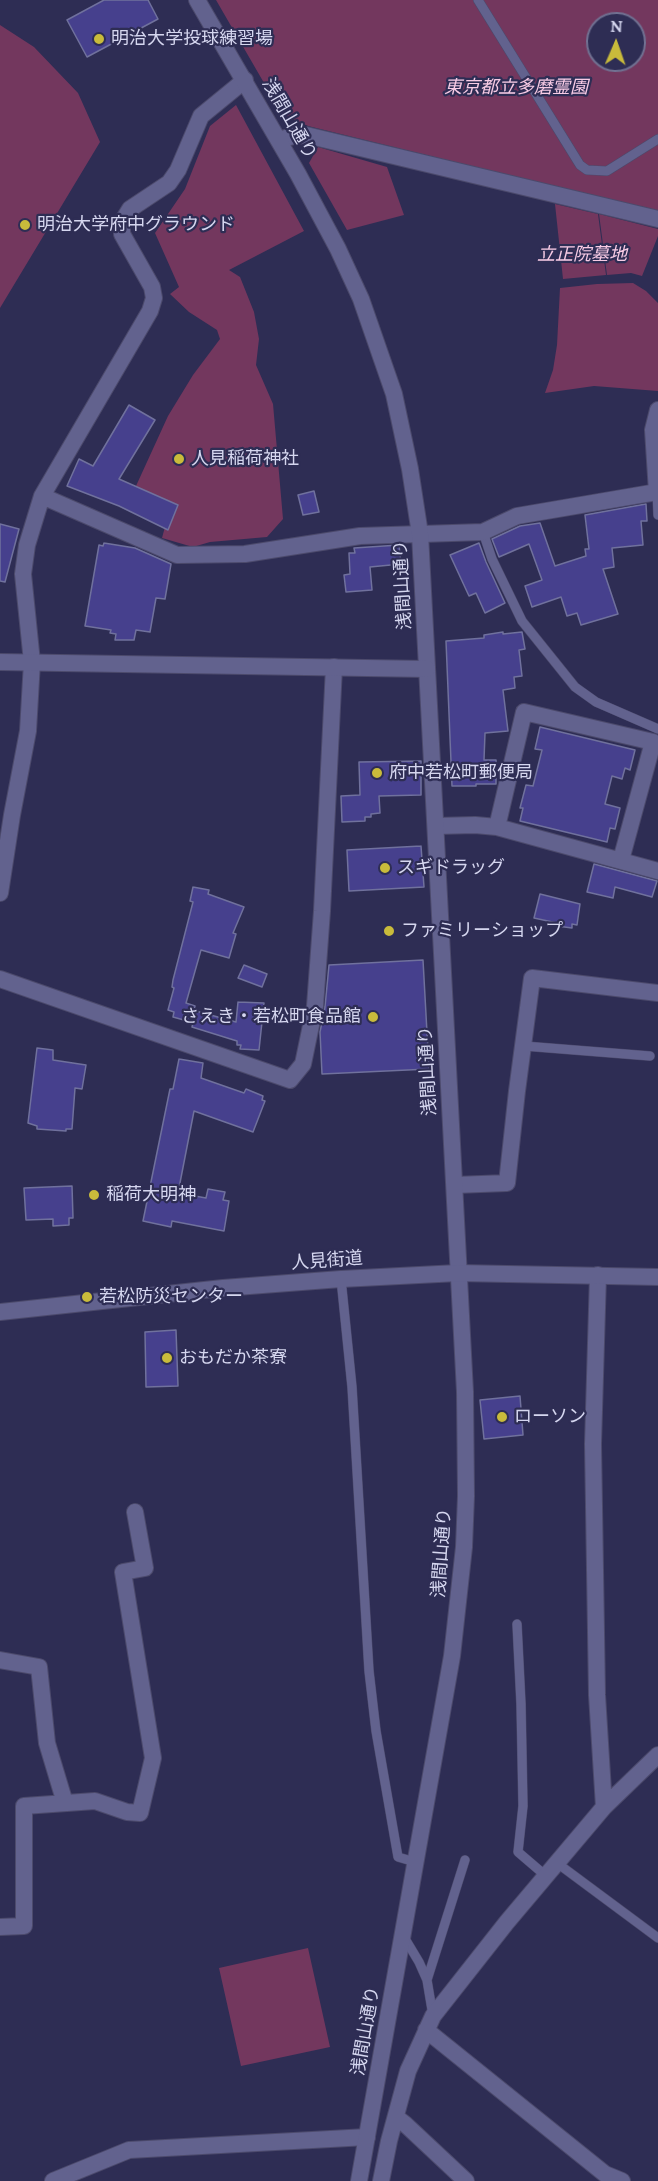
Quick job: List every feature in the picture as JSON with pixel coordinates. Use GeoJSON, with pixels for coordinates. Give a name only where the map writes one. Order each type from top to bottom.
{"type":"FeatureCollection","features":[{"type":"Feature","properties":{"kind":"street","name":"浅間山通り"},"geometry":{"type":"LineString","coordinates":[[197,0],[279,140],[338,249],[361,298],[380,349],[403,432],[420,534],[455,1185],[466,1450],[464,1547],[452,1656],[359,2181]]}},
{"type":"Feature","properties":{"kind":"street"},"geometry":{"type":"LineString","coordinates":[[0,892],[6,814],[28,731],[32,662],[23,574],[27,545],[42,496],[141,328],[154,298],[152,287],[122,234],[122,222],[130,209],[158,193],[169,183],[178,170],[201,116],[244,80]]}},
{"type":"Feature","properties":{"kind":"street"},"geometry":{"type":"LineString","coordinates":[[279,140],[293,135],[306,135],[658,219]]}},
{"type":"Feature","properties":{"kind":"street"},"geometry":{"type":"LineString","coordinates":[[42,496],[177,555],[245,554],[360,536],[483,532],[517,516],[657,492],[653,430],[658,410]]}},
{"type":"Feature","properties":{"kind":"street"},"geometry":{"type":"LineString","coordinates":[[0,662],[427,669]]}},
{"type":"Feature","properties":{"kind":"street"},"geometry":{"type":"LineString","coordinates":[[0,979],[290,1080],[303,1064],[315,1006],[334,668]]}},
{"type":"Feature","properties":{"kind":"street"},"geometry":{"type":"LineString","coordinates":[[497,827],[524,712],[653,742],[621,860]]}},
{"type":"Feature","properties":{"kind":"street"},"geometry":{"type":"LineString","coordinates":[[436,826],[497,827],[658,871]]}},
{"type":"Feature","properties":{"kind":"street"},"geometry":{"type":"LineString","coordinates":[[455,1185],[507,1183],[516,1091],[532,978],[658,993]]}},
{"type":"Feature","properties":{"kind":"street","name":"人見街道"},"geometry":{"type":"LineString","coordinates":[[0,1312],[223,1288],[341,1279],[458,1273],[658,1277]]}},
{"type":"Feature","properties":{"kind":"street"},"geometry":{"type":"LineString","coordinates":[[598,1275],[593,1444],[597,1695],[604,1807]]}},
{"type":"Feature","properties":{"kind":"street"},"geometry":{"type":"LineString","coordinates":[[0,1927],[24,1926],[24,1806],[95,1801],[127,1812],[140,1813],[153,1758],[123,1572],[145,1568],[135,1512]]}},
{"type":"Feature","properties":{"kind":"street"},"geometry":{"type":"LineString","coordinates":[[0,1660],[39,1667],[47,1743],[65,1803]]}},
{"type":"Feature","properties":{"kind":"street"},"geometry":{"type":"LineString","coordinates":[[381,2181],[408,2071],[430,2023],[507,1922],[604,1807],[658,1755]]}},
{"type":"Feature","properties":{"kind":"street"},"geometry":{"type":"LineString","coordinates":[[430,2023],[605,2174],[622,2181]]}},
{"type":"Feature","properties":{"kind":"street"},"geometry":{"type":"LineString","coordinates":[[396,2117],[466,2181]]}},
{"type":"Feature","properties":{"kind":"street"},"geometry":{"type":"LineString","coordinates":[[53,2181],[129,2150],[367,2137]]}},
{"type":"Feature","properties":{"kind":"lane"},"geometry":{"type":"LineString","coordinates":[[478,0],[580,165],[587,170],[607,171],[658,139]]}},
{"type":"Feature","properties":{"kind":"lane"},"geometry":{"type":"LineString","coordinates":[[657,492],[658,515]]}},
{"type":"Feature","properties":{"kind":"lane"},"geometry":{"type":"LineString","coordinates":[[483,532],[492,559],[522,621],[575,687],[596,702],[658,729]]}},
{"type":"Feature","properties":{"kind":"lane"},"geometry":{"type":"LineString","coordinates":[[524,1046],[650,1056]]}},
{"type":"Feature","properties":{"kind":"lane"},"geometry":{"type":"LineString","coordinates":[[341,1279],[352,1387],[369,1661],[376,1731],[398,1857],[416,1862]]}},
{"type":"Feature","properties":{"kind":"lane"},"geometry":{"type":"LineString","coordinates":[[517,1624],[523,1806],[518,1852],[546,1876]]}},
{"type":"Feature","properties":{"kind":"lane"},"geometry":{"type":"LineString","coordinates":[[427,1980],[465,1860]]}},
{"type":"Feature","properties":{"kind":"lane"},"geometry":{"type":"LineString","coordinates":[[557,1863],[658,1938]]}},
{"type":"Feature","properties":{"kind":"lane"},"geometry":{"type":"LineString","coordinates":[[403,1935],[427,1980],[430,2023]]}},
{"type":"Feature","properties":{"kind":"green space","name":"東京都立多磨霊園"},"geometry":{"type":"Polygon","coordinates":[[[216,0],[658,0],[658,212],[308,126],[282,114],[216,0]]]}},
{"type":"Feature","properties":{"kind":"green space","name":"明治大学府中グラウンド"},"geometry":{"type":"Polygon","coordinates":[[[0,25],[34,47],[78,93],[100,142],[0,308],[0,25]]]}},
{"type":"Feature","properties":{"kind":"green space"},"geometry":{"type":"Polygon","coordinates":[[[236,105],[304,231],[229,270],[240,277],[254,312],[259,339],[256,365],[273,404],[283,519],[267,537],[210,542],[193,547],[162,538],[170,508],[136,486],[168,416],[193,375],[220,339],[217,330],[189,312],[170,294],[179,287],[155,233],[185,189],[210,126],[236,105]]]}},
{"type":"Feature","properties":{"kind":"green space"},"geometry":{"type":"Polygon","coordinates":[[[318,147],[387,167],[404,215],[347,230],[309,163],[318,147]]]}},
{"type":"Feature","properties":{"kind":"green space","name":"立正院墓地"},"geometry":{"type":"Polygon","coordinates":[[[555,204],[598,214],[606,275],[563,279],[555,204]]]}},
{"type":"Feature","properties":{"kind":"green space"},"geometry":{"type":"Polygon","coordinates":[[[599,214],[658,229],[658,236],[642,276],[631,273],[607,275],[599,214]]]}},
{"type":"Feature","properties":{"kind":"green space"},"geometry":{"type":"Polygon","coordinates":[[[633,283],[646,291],[658,303],[658,391],[594,386],[545,393],[553,370],[557,345],[560,288],[633,283]]]}},
{"type":"Feature","properties":{"kind":"green space"},"geometry":{"type":"Polygon","coordinates":[[[308,1948],[330,2047],[241,2066],[219,1968],[308,1948]]]}},
{"type":"Feature","properties":{"kind":"building","name":"明治大学投球練習場"},"geometry":{"type":"Polygon","coordinates":[[[104,0],[148,0],[158,19],[87,57],[67,20],[104,0]]]}},
{"type":"Feature","properties":{"kind":"building"},"geometry":{"type":"Polygon","coordinates":[[[129,405],[155,420],[119,479],[178,505],[168,530],[119,506],[67,486],[79,459],[93,466],[129,405]]]}},
{"type":"Feature","properties":{"kind":"building"},"geometry":{"type":"Polygon","coordinates":[[[314,491],[319,512],[303,515],[298,495],[314,491]]]}},
{"type":"Feature","properties":{"kind":"building"},"geometry":{"type":"Polygon","coordinates":[[[646,504],[647,521],[641,521],[643,545],[612,548],[614,567],[603,569],[618,614],[581,625],[577,613],[567,616],[561,597],[532,607],[525,586],[542,580],[529,544],[499,557],[492,539],[520,526],[540,523],[555,566],[586,556],[585,549],[589,549],[585,515],[646,504]]]}},
{"type":"Feature","properties":{"kind":"building"},"geometry":{"type":"Polygon","coordinates":[[[0,524],[19,529],[5,582],[0,581],[0,524]]]}},
{"type":"Feature","properties":{"kind":"building"},"geometry":{"type":"Polygon","coordinates":[[[104,543],[135,548],[171,564],[165,599],[156,598],[150,632],[136,630],[134,640],[115,640],[116,634],[110,633],[111,630],[85,626],[99,545],[103,546],[104,543]]]}},
{"type":"Feature","properties":{"kind":"building"},"geometry":{"type":"Polygon","coordinates":[[[479,543],[505,603],[485,613],[476,593],[469,596],[450,555],[479,543]]]}},
{"type":"Feature","properties":{"kind":"building"},"geometry":{"type":"Polygon","coordinates":[[[399,545],[401,564],[370,567],[372,590],[346,592],[344,575],[350,574],[349,553],[355,553],[354,548],[399,545]]]}},
{"type":"Feature","properties":{"kind":"building"},"geometry":{"type":"Polygon","coordinates":[[[503,632],[503,634],[522,632],[525,649],[519,650],[522,676],[514,677],[515,688],[503,690],[508,731],[485,733],[484,760],[496,760],[496,784],[452,786],[446,641],[484,638],[484,635],[503,632]]]}},
{"type":"Feature","properties":{"kind":"building"},"geometry":{"type":"Polygon","coordinates":[[[540,727],[635,750],[630,770],[625,768],[622,779],[612,776],[605,804],[620,808],[615,829],[610,828],[607,842],[520,821],[523,808],[520,808],[526,785],[533,786],[542,750],[535,749],[540,727]]]}},
{"type":"Feature","properties":{"kind":"building","name":"府中若松町郵便局"},"geometry":{"type":"Polygon","coordinates":[[[421,761],[421,795],[379,796],[380,813],[365,817],[365,821],[342,822],[341,796],[360,795],[359,762],[421,761]]]}},
{"type":"Feature","properties":{"kind":"building","name":"スギドラッグ"},"geometry":{"type":"Polygon","coordinates":[[[421,846],[424,887],[349,891],[347,850],[421,846]]]}},
{"type":"Feature","properties":{"kind":"building"},"geometry":{"type":"Polygon","coordinates":[[[594,864],[657,881],[652,897],[615,887],[613,898],[587,892],[594,864]]]}},
{"type":"Feature","properties":{"kind":"building"},"geometry":{"type":"Polygon","coordinates":[[[193,887],[209,890],[208,894],[244,907],[233,933],[236,934],[229,958],[201,950],[186,1003],[195,1006],[191,1022],[173,1017],[174,1012],[168,1010],[174,988],[172,987],[173,980],[193,902],[190,901],[193,887]]]}},
{"type":"Feature","properties":{"kind":"building"},"geometry":{"type":"Polygon","coordinates":[[[540,894],[580,904],[577,925],[572,924],[572,928],[557,926],[557,923],[534,918],[540,894]]]}},
{"type":"Feature","properties":{"kind":"building","name":"さえき・若松町食品館"},"geometry":{"type":"Polygon","coordinates":[[[423,960],[429,1069],[322,1074],[320,1032],[329,965],[423,960]]]}},
{"type":"Feature","properties":{"kind":"building"},"geometry":{"type":"Polygon","coordinates":[[[244,965],[267,974],[262,987],[238,978],[244,965]]]}},
{"type":"Feature","properties":{"kind":"building"},"geometry":{"type":"Polygon","coordinates":[[[238,1002],[264,1003],[259,1050],[240,1049],[241,1045],[237,1045],[237,1041],[192,1027],[196,1011],[236,1022],[238,1002]]]}},
{"type":"Feature","properties":{"kind":"building"},"geometry":{"type":"Polygon","coordinates":[[[37,1048],[53,1050],[53,1060],[86,1065],[82,1089],[75,1088],[72,1129],[66,1129],[66,1131],[37,1129],[37,1126],[28,1123],[37,1048]]]}},
{"type":"Feature","properties":{"kind":"building"},"geometry":{"type":"Polygon","coordinates":[[[179,1059],[203,1063],[201,1078],[244,1093],[246,1089],[263,1096],[262,1100],[265,1101],[253,1132],[194,1111],[178,1193],[206,1198],[208,1189],[225,1192],[223,1200],[229,1201],[224,1231],[172,1221],[171,1227],[143,1221],[170,1089],[173,1089],[179,1059]]]}},
{"type":"Feature","properties":{"kind":"building"},"geometry":{"type":"Polygon","coordinates":[[[72,1186],[73,1218],[69,1218],[69,1225],[53,1226],[53,1219],[26,1220],[24,1188],[72,1186]]]}},
{"type":"Feature","properties":{"kind":"building"},"geometry":{"type":"Polygon","coordinates":[[[176,1330],[178,1386],[146,1387],[145,1332],[176,1330]]]}},
{"type":"Feature","properties":{"kind":"building","name":"ローソン"},"geometry":{"type":"Polygon","coordinates":[[[520,1396],[523,1435],[484,1439],[480,1400],[520,1396]]]}},
{"type":"Feature","properties":{"kind":"place","name":"明治大学投球練習場"},"geometry":{"type":"Point","coordinates":[99,39]}},
{"type":"Feature","properties":{"kind":"place","name":"明治大学府中グラウンド"},"geometry":{"type":"Point","coordinates":[25,225]}},
{"type":"Feature","properties":{"kind":"place","name":"人見稲荷神社"},"geometry":{"type":"Point","coordinates":[179,459]}},
{"type":"Feature","properties":{"kind":"place","name":"府中若松町郵便局"},"geometry":{"type":"Point","coordinates":[377,773]}},
{"type":"Feature","properties":{"kind":"place","name":"スギドラッグ"},"geometry":{"type":"Point","coordinates":[385,868]}},
{"type":"Feature","properties":{"kind":"place","name":"ファミリーショップ"},"geometry":{"type":"Point","coordinates":[389,931]}},
{"type":"Feature","properties":{"kind":"place","name":"さえき・若松町食品館"},"geometry":{"type":"Point","coordinates":[373,1017]}},
{"type":"Feature","properties":{"kind":"place","name":"稲荷大明神"},"geometry":{"type":"Point","coordinates":[94,1195]}},
{"type":"Feature","properties":{"kind":"place","name":"若松防災センター"},"geometry":{"type":"Point","coordinates":[87,1297]}},
{"type":"Feature","properties":{"kind":"place","name":"おもだか茶寮"},"geometry":{"type":"Point","coordinates":[167,1358]}},
{"type":"Feature","properties":{"kind":"place","name":"ローソン"},"geometry":{"type":"Point","coordinates":[502,1417]}}]}
